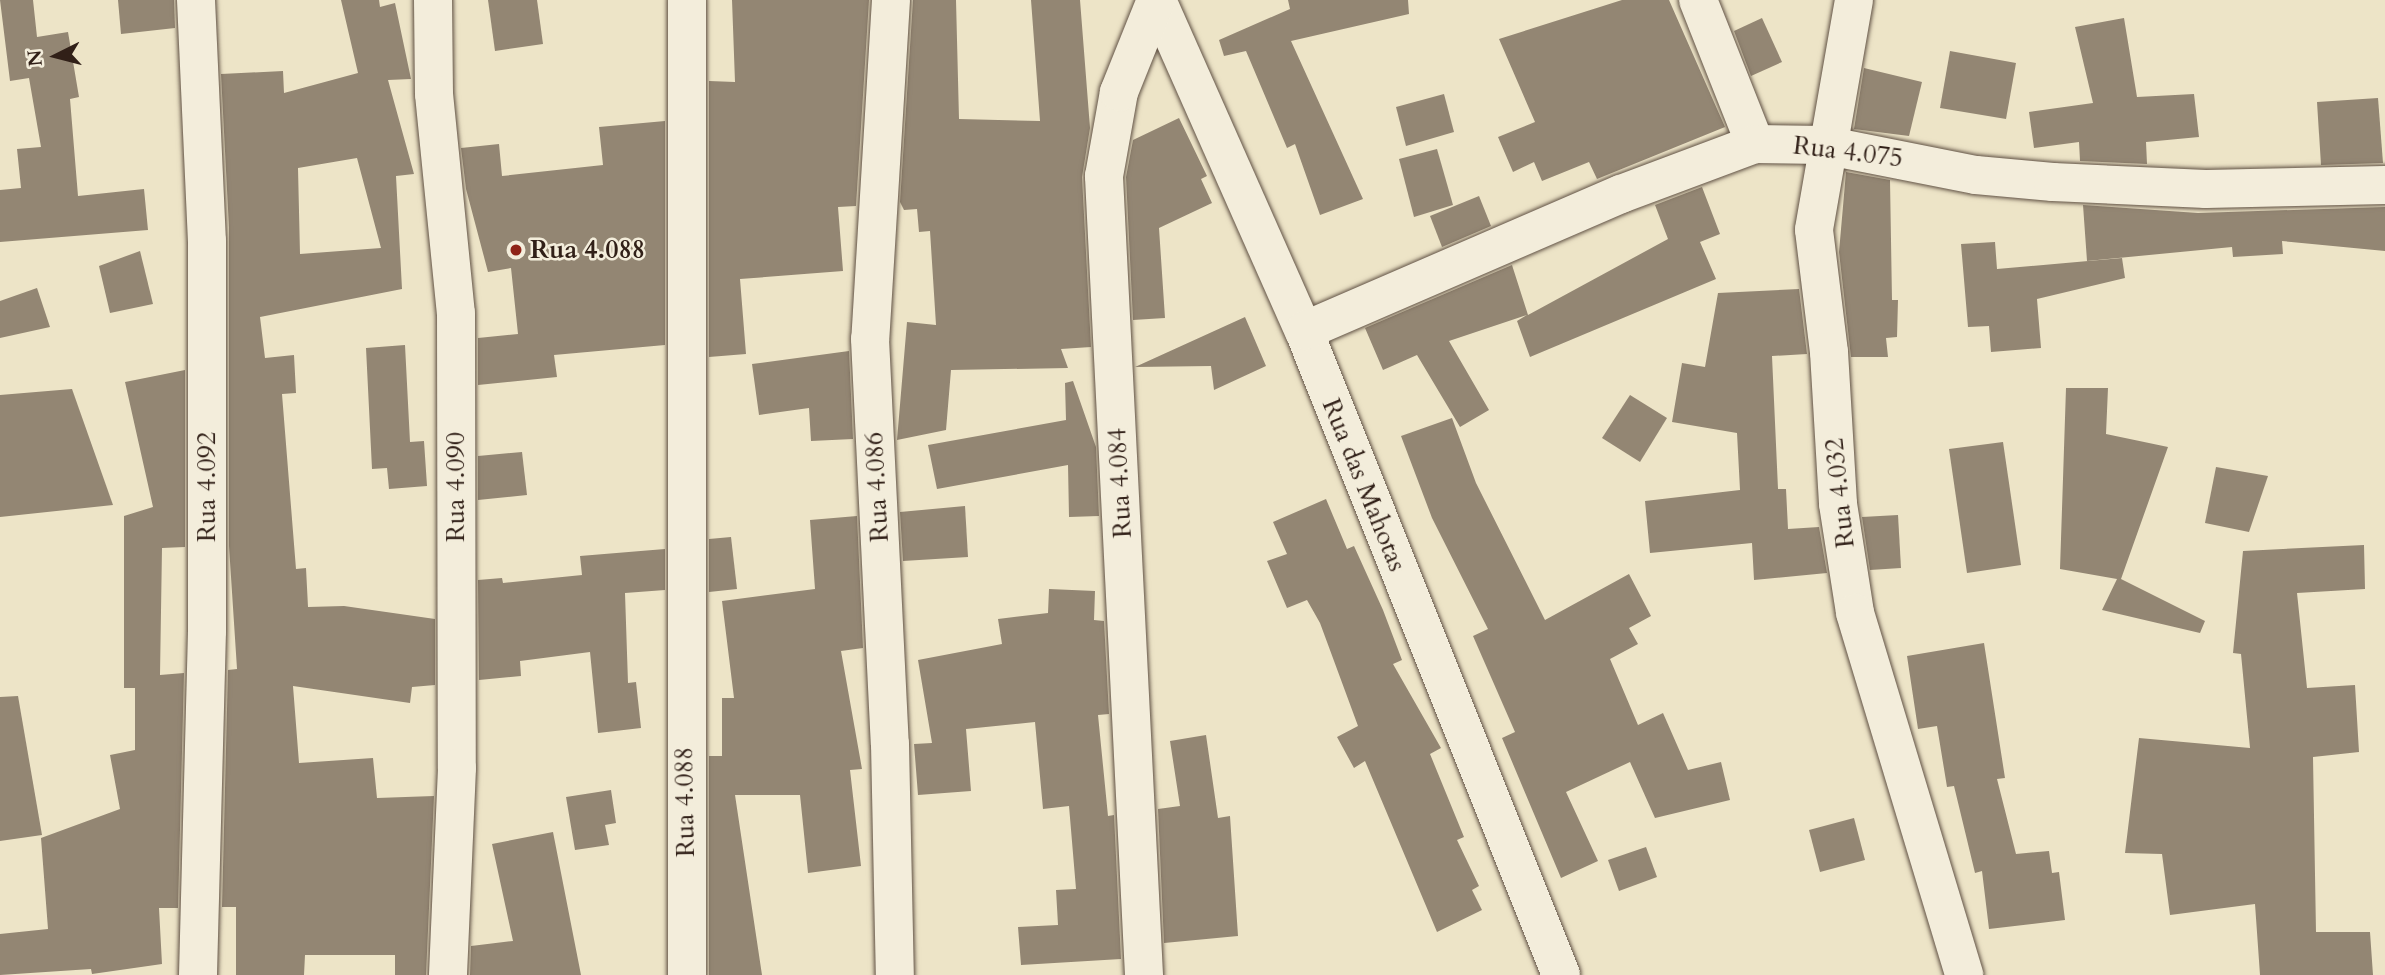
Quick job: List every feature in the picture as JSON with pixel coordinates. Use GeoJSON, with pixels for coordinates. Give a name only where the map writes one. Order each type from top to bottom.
{"type":"FeatureCollection","features":[{"type":"Feature","properties":{"kind":"street","name":"Rua 4.092"},"geometry":{"type":"LineString","coordinates":[[195,0],[207,241],[208,631],[198,975]]}},
{"type":"Feature","properties":{"kind":"street","name":"Rua 4.090"},"geometry":{"type":"LineString","coordinates":[[433,0],[434,94],[456,313],[457,768],[448,975]]}},
{"type":"Feature","properties":{"kind":"street","name":"Rua 4.088"},"geometry":{"type":"LineString","coordinates":[[687,0],[687,975]]}},
{"type":"Feature","properties":{"kind":"street","name":"Rua 4.086"},"geometry":{"type":"LineString","coordinates":[[891,0],[870,339],[890,744],[895,975]]}},
{"type":"Feature","properties":{"kind":"street","name":"Rua das Mahotas"},"geometry":{"type":"LineString","coordinates":[[1156,0],[1304,331],[1561,975]]}},
{"type":"Feature","properties":{"kind":"street","name":"Rua 4.084"},"geometry":{"type":"LineString","coordinates":[[1144,975],[1104,176],[1119,92],[1156,0]]}},
{"type":"Feature","properties":{"kind":"street"},"geometry":{"type":"LineString","coordinates":[[1698,0],[1755,144]]}},
{"type":"Feature","properties":{"kind":"street","name":"Rua 4.032"},"geometry":{"type":"LineString","coordinates":[[1854,0],[1824,145],[1814,230],[1829,352],[1838,504],[1855,613],[1964,975]]}},
{"type":"Feature","properties":{"kind":"street","name":"Rua 4.075"},"geometry":{"type":"LineString","coordinates":[[1304,331],[1621,194],[1755,144],[1824,145],[1976,175],[2053,182],[2206,189],[2385,185]]}},
{"type":"Feature","properties":{"kind":"building"},"geometry":{"type":"Polygon","coordinates":[[[0,0],[33,0],[37,37],[68,32],[79,97],[70,99],[78,196],[144,189],[148,230],[0,242],[0,190],[21,188],[17,149],[41,147],[29,78],[10,81],[0,0]]]}},
{"type":"Feature","properties":{"kind":"building"},"geometry":{"type":"Polygon","coordinates":[[[118,0],[174,0],[175,28],[121,34],[118,0]]]}},
{"type":"Feature","properties":{"kind":"building"},"geometry":{"type":"Polygon","coordinates":[[[341,0],[379,0],[380,7],[395,3],[411,79],[388,80],[414,174],[396,176],[402,289],[260,317],[265,358],[294,355],[296,393],[282,394],[296,569],[306,568],[308,607],[344,606],[435,619],[435,685],[412,687],[410,703],[293,686],[299,763],[373,758],[377,798],[434,796],[426,975],[395,975],[395,955],[305,955],[304,975],[236,975],[236,907],[222,907],[228,670],[237,669],[229,546],[229,228],[221,74],[283,71],[284,93],[358,73],[341,0]],[[357,158],[298,168],[300,254],[381,248],[357,158]]]}},
{"type":"Feature","properties":{"kind":"building"},"geometry":{"type":"Polygon","coordinates":[[[488,0],[537,0],[543,44],[495,51],[488,0]]]}},
{"type":"Feature","properties":{"kind":"building"},"geometry":{"type":"Polygon","coordinates":[[[732,0],[869,0],[856,206],[838,207],[843,271],[740,279],[746,354],[709,357],[709,81],[735,82],[732,0]]]}},
{"type":"Feature","properties":{"kind":"building"},"geometry":{"type":"Polygon","coordinates":[[[913,0],[956,0],[959,119],[1040,121],[1031,0],[1080,0],[1090,128],[1082,177],[1091,347],[1061,349],[1068,368],[951,370],[946,430],[897,440],[907,322],[936,325],[930,231],[919,232],[917,209],[904,210],[900,202],[913,0]]]}},
{"type":"Feature","properties":{"kind":"building"},"geometry":{"type":"Polygon","coordinates":[[[1288,0],[1408,0],[1409,14],[1291,41],[1363,199],[1320,215],[1295,144],[1287,148],[1246,51],[1224,56],[1219,40],[1290,9],[1288,0]]]}},
{"type":"Feature","properties":{"kind":"building"},"geometry":{"type":"Polygon","coordinates":[[[1622,0],[1669,0],[1725,127],[1597,179],[1589,162],[1542,181],[1534,162],[1513,172],[1498,137],[1535,122],[1499,39],[1622,0]]]}},
{"type":"Feature","properties":{"kind":"building"},"geometry":{"type":"Polygon","coordinates":[[[1762,18],[1782,62],[1751,76],[1734,31],[1762,18]]]}},
{"type":"Feature","properties":{"kind":"building"},"geometry":{"type":"Polygon","coordinates":[[[2124,18],[2137,97],[2194,94],[2199,137],[2146,142],[2147,164],[2080,161],[2079,142],[2034,148],[2029,112],[2093,103],[2075,27],[2124,18]]]}},
{"type":"Feature","properties":{"kind":"building"},"geometry":{"type":"Polygon","coordinates":[[[1950,51],[2016,63],[2006,119],[1940,108],[1950,51]]]}},
{"type":"Feature","properties":{"kind":"building"},"geometry":{"type":"Polygon","coordinates":[[[1864,68],[1922,82],[1909,136],[1854,129],[1864,68]]]}},
{"type":"Feature","properties":{"kind":"building"},"geometry":{"type":"Polygon","coordinates":[[[1444,94],[1454,132],[1406,146],[1396,107],[1444,94]]]}},
{"type":"Feature","properties":{"kind":"building"},"geometry":{"type":"Polygon","coordinates":[[[2378,98],[2383,163],[2321,165],[2317,102],[2378,98]]]}},
{"type":"Feature","properties":{"kind":"building"},"geometry":{"type":"Polygon","coordinates":[[[1179,118],[1207,176],[1201,179],[1212,203],[1159,228],[1165,318],[1133,320],[1126,177],[1133,140],[1179,118]]]}},
{"type":"Feature","properties":{"kind":"building"},"geometry":{"type":"Polygon","coordinates":[[[665,121],[665,345],[554,355],[557,377],[478,385],[478,338],[518,334],[511,268],[488,272],[466,189],[461,148],[499,144],[502,176],[603,165],[599,127],[665,121]]]}},
{"type":"Feature","properties":{"kind":"building"},"geometry":{"type":"Polygon","coordinates":[[[1437,149],[1453,205],[1414,217],[1399,159],[1437,149]]]}},
{"type":"Feature","properties":{"kind":"building"},"geometry":{"type":"Polygon","coordinates":[[[1846,172],[1890,180],[1892,300],[1898,300],[1897,337],[1886,338],[1888,357],[1851,357],[1839,252],[1846,172]]]}},
{"type":"Feature","properties":{"kind":"building"},"geometry":{"type":"Polygon","coordinates":[[[1702,187],[1720,234],[1700,242],[1716,279],[1530,357],[1517,321],[1527,315],[1449,341],[1489,410],[1460,427],[1417,355],[1383,370],[1365,328],[1512,265],[1528,315],[1668,239],[1655,205],[1702,187]]]}},
{"type":"Feature","properties":{"kind":"building"},"geometry":{"type":"Polygon","coordinates":[[[1479,196],[1491,226],[1442,247],[1430,216],[1479,196]]]}},
{"type":"Feature","properties":{"kind":"building"},"geometry":{"type":"Polygon","coordinates":[[[2083,205],[2198,213],[2385,207],[2385,251],[2282,241],[2283,254],[2233,257],[2232,247],[2087,261],[2083,205]]]}},
{"type":"Feature","properties":{"kind":"building"},"geometry":{"type":"Polygon","coordinates":[[[1995,242],[1997,269],[2122,258],[2125,278],[2037,299],[2041,348],[1991,352],[1989,326],[1968,327],[1961,244],[1995,242]]]}},
{"type":"Feature","properties":{"kind":"building"},"geometry":{"type":"Polygon","coordinates":[[[140,251],[153,304],[110,313],[99,266],[140,251]]]}},
{"type":"Feature","properties":{"kind":"building"},"geometry":{"type":"Polygon","coordinates":[[[37,288],[50,327],[0,338],[0,301],[37,288]]]}},
{"type":"Feature","properties":{"kind":"building"},"geometry":{"type":"Polygon","coordinates":[[[1799,289],[1807,354],[1772,356],[1778,489],[1786,489],[1788,529],[1819,527],[1827,573],[1754,580],[1752,543],[1650,553],[1645,501],[1740,490],[1737,433],[1672,422],[1682,363],[1705,367],[1718,293],[1799,289]]]}},
{"type":"Feature","properties":{"kind":"building"},"geometry":{"type":"Polygon","coordinates":[[[1245,317],[1266,366],[1214,390],[1211,366],[1135,367],[1245,317]]]}},
{"type":"Feature","properties":{"kind":"building"},"geometry":{"type":"Polygon","coordinates":[[[405,345],[410,442],[424,441],[427,486],[389,489],[387,468],[372,469],[366,348],[405,345]]]}},
{"type":"Feature","properties":{"kind":"building"},"geometry":{"type":"Polygon","coordinates":[[[849,351],[853,439],[811,441],[809,408],[759,415],[752,364],[849,351]]]}},
{"type":"Feature","properties":{"kind":"building"},"geometry":{"type":"Polygon","coordinates":[[[185,370],[185,547],[162,548],[160,675],[184,673],[178,908],[159,908],[162,964],[92,974],[91,969],[0,975],[0,934],[48,929],[41,838],[120,809],[110,755],[135,750],[135,688],[124,688],[124,516],[153,507],[125,382],[185,370]]]}},
{"type":"Feature","properties":{"kind":"building"},"geometry":{"type":"Polygon","coordinates":[[[1073,381],[1096,447],[1099,516],[1069,517],[1068,465],[937,489],[928,445],[1066,420],[1065,383],[1073,381]]]}},
{"type":"Feature","properties":{"kind":"building"},"geometry":{"type":"Polygon","coordinates":[[[2066,388],[2108,388],[2106,434],[2168,447],[2121,579],[2205,621],[2200,633],[2102,610],[2117,579],[2060,569],[2066,388]]]}},
{"type":"Feature","properties":{"kind":"building"},"geometry":{"type":"Polygon","coordinates":[[[72,389],[113,505],[0,517],[0,395],[72,389]]]}},
{"type":"Feature","properties":{"kind":"building"},"geometry":{"type":"Polygon","coordinates":[[[1630,395],[1667,418],[1640,462],[1602,438],[1630,395]]]}},
{"type":"Feature","properties":{"kind":"building"},"geometry":{"type":"Polygon","coordinates":[[[1452,418],[1476,483],[1545,620],[1629,574],[1651,616],[1629,628],[1638,644],[1610,659],[1638,725],[1663,713],[1688,770],[1721,762],[1730,800],[1655,818],[1630,762],[1566,792],[1598,861],[1561,878],[1502,738],[1515,732],[1473,636],[1488,629],[1432,518],[1401,436],[1452,418]]]}},
{"type":"Feature","properties":{"kind":"building"},"geometry":{"type":"Polygon","coordinates":[[[2003,442],[2021,565],[1967,573],[1949,449],[2003,442]]]}},
{"type":"Feature","properties":{"kind":"building"},"geometry":{"type":"Polygon","coordinates":[[[522,452],[527,495],[478,500],[478,456],[522,452]]]}},
{"type":"Feature","properties":{"kind":"building"},"geometry":{"type":"Polygon","coordinates":[[[2216,467],[2268,476],[2249,532],[2205,523],[2216,467]]]}},
{"type":"Feature","properties":{"kind":"building"},"geometry":{"type":"Polygon","coordinates":[[[1326,499],[1347,549],[1354,546],[1383,610],[1402,660],[1393,664],[1441,748],[1430,754],[1464,837],[1457,840],[1479,886],[1472,890],[1482,910],[1437,932],[1365,761],[1354,768],[1337,737],[1358,726],[1320,623],[1307,600],[1287,608],[1267,561],[1287,554],[1273,522],[1326,499]]]}},
{"type":"Feature","properties":{"kind":"building"},"geometry":{"type":"Polygon","coordinates":[[[965,506],[968,557],[903,561],[900,512],[965,506]]]}},
{"type":"Feature","properties":{"kind":"building"},"geometry":{"type":"Polygon","coordinates":[[[1898,515],[1901,568],[1870,570],[1862,517],[1898,515]]]}},
{"type":"Feature","properties":{"kind":"building"},"geometry":{"type":"Polygon","coordinates":[[[857,516],[863,648],[841,651],[862,769],[850,770],[861,866],[808,873],[800,795],[735,795],[762,975],[709,975],[709,756],[722,756],[722,698],[734,698],[722,601],[815,589],[810,520],[857,516]]]}},
{"type":"Feature","properties":{"kind":"building"},"geometry":{"type":"Polygon","coordinates":[[[731,537],[737,589],[709,592],[709,539],[731,537]]]}},
{"type":"Feature","properties":{"kind":"building"},"geometry":{"type":"Polygon","coordinates":[[[2364,545],[2365,589],[2297,593],[2307,688],[2355,685],[2359,752],[2313,757],[2316,932],[2370,932],[2373,975],[2260,975],[2255,904],[2170,915],[2162,854],[2125,853],[2139,738],[2250,748],[2241,654],[2233,653],[2243,551],[2364,545]]]}},
{"type":"Feature","properties":{"kind":"building"},"geometry":{"type":"Polygon","coordinates":[[[665,549],[665,590],[625,593],[628,683],[636,682],[641,728],[598,733],[590,652],[520,661],[521,676],[479,680],[478,580],[502,578],[503,583],[582,575],[580,556],[665,549]]]}},
{"type":"Feature","properties":{"kind":"building"},"geometry":{"type":"Polygon","coordinates":[[[1049,589],[1095,591],[1094,620],[1104,621],[1109,714],[1098,715],[1108,816],[1114,815],[1121,959],[1021,965],[1018,927],[1058,925],[1056,890],[1076,889],[1069,806],[1043,809],[1035,722],[966,729],[971,791],[918,795],[914,744],[932,743],[918,660],[1002,644],[998,619],[1048,613],[1049,589]]]}},
{"type":"Feature","properties":{"kind":"building"},"geometry":{"type":"Polygon","coordinates":[[[1984,643],[2005,778],[1997,779],[2016,854],[2049,851],[2052,873],[2059,872],[2065,920],[1989,929],[1982,871],[1975,873],[1954,786],[1947,787],[1937,726],[1918,729],[1907,656],[1984,643]]]}},
{"type":"Feature","properties":{"kind":"building"},"geometry":{"type":"Polygon","coordinates":[[[18,696],[42,835],[0,841],[0,697],[18,696]]]}},
{"type":"Feature","properties":{"kind":"building"},"geometry":{"type":"Polygon","coordinates":[[[1206,735],[1218,818],[1230,816],[1238,936],[1164,943],[1158,809],[1180,806],[1170,741],[1206,735]]]}},
{"type":"Feature","properties":{"kind":"building"},"geometry":{"type":"Polygon","coordinates":[[[611,790],[616,823],[605,825],[609,845],[575,850],[566,797],[611,790]]]}},
{"type":"Feature","properties":{"kind":"building"},"geometry":{"type":"Polygon","coordinates":[[[1854,818],[1865,860],[1820,872],[1809,830],[1854,818]]]}},
{"type":"Feature","properties":{"kind":"building"},"geometry":{"type":"Polygon","coordinates":[[[553,832],[581,975],[470,975],[471,946],[513,941],[492,844],[553,832]]]}},
{"type":"Feature","properties":{"kind":"building"},"geometry":{"type":"Polygon","coordinates":[[[1646,847],[1657,877],[1619,891],[1608,860],[1646,847]]]}},
{"type":"Feature","properties":{"kind":"place","name":"Rua 4.088"},"geometry":{"type":"Point","coordinates":[516,250]}}]}
